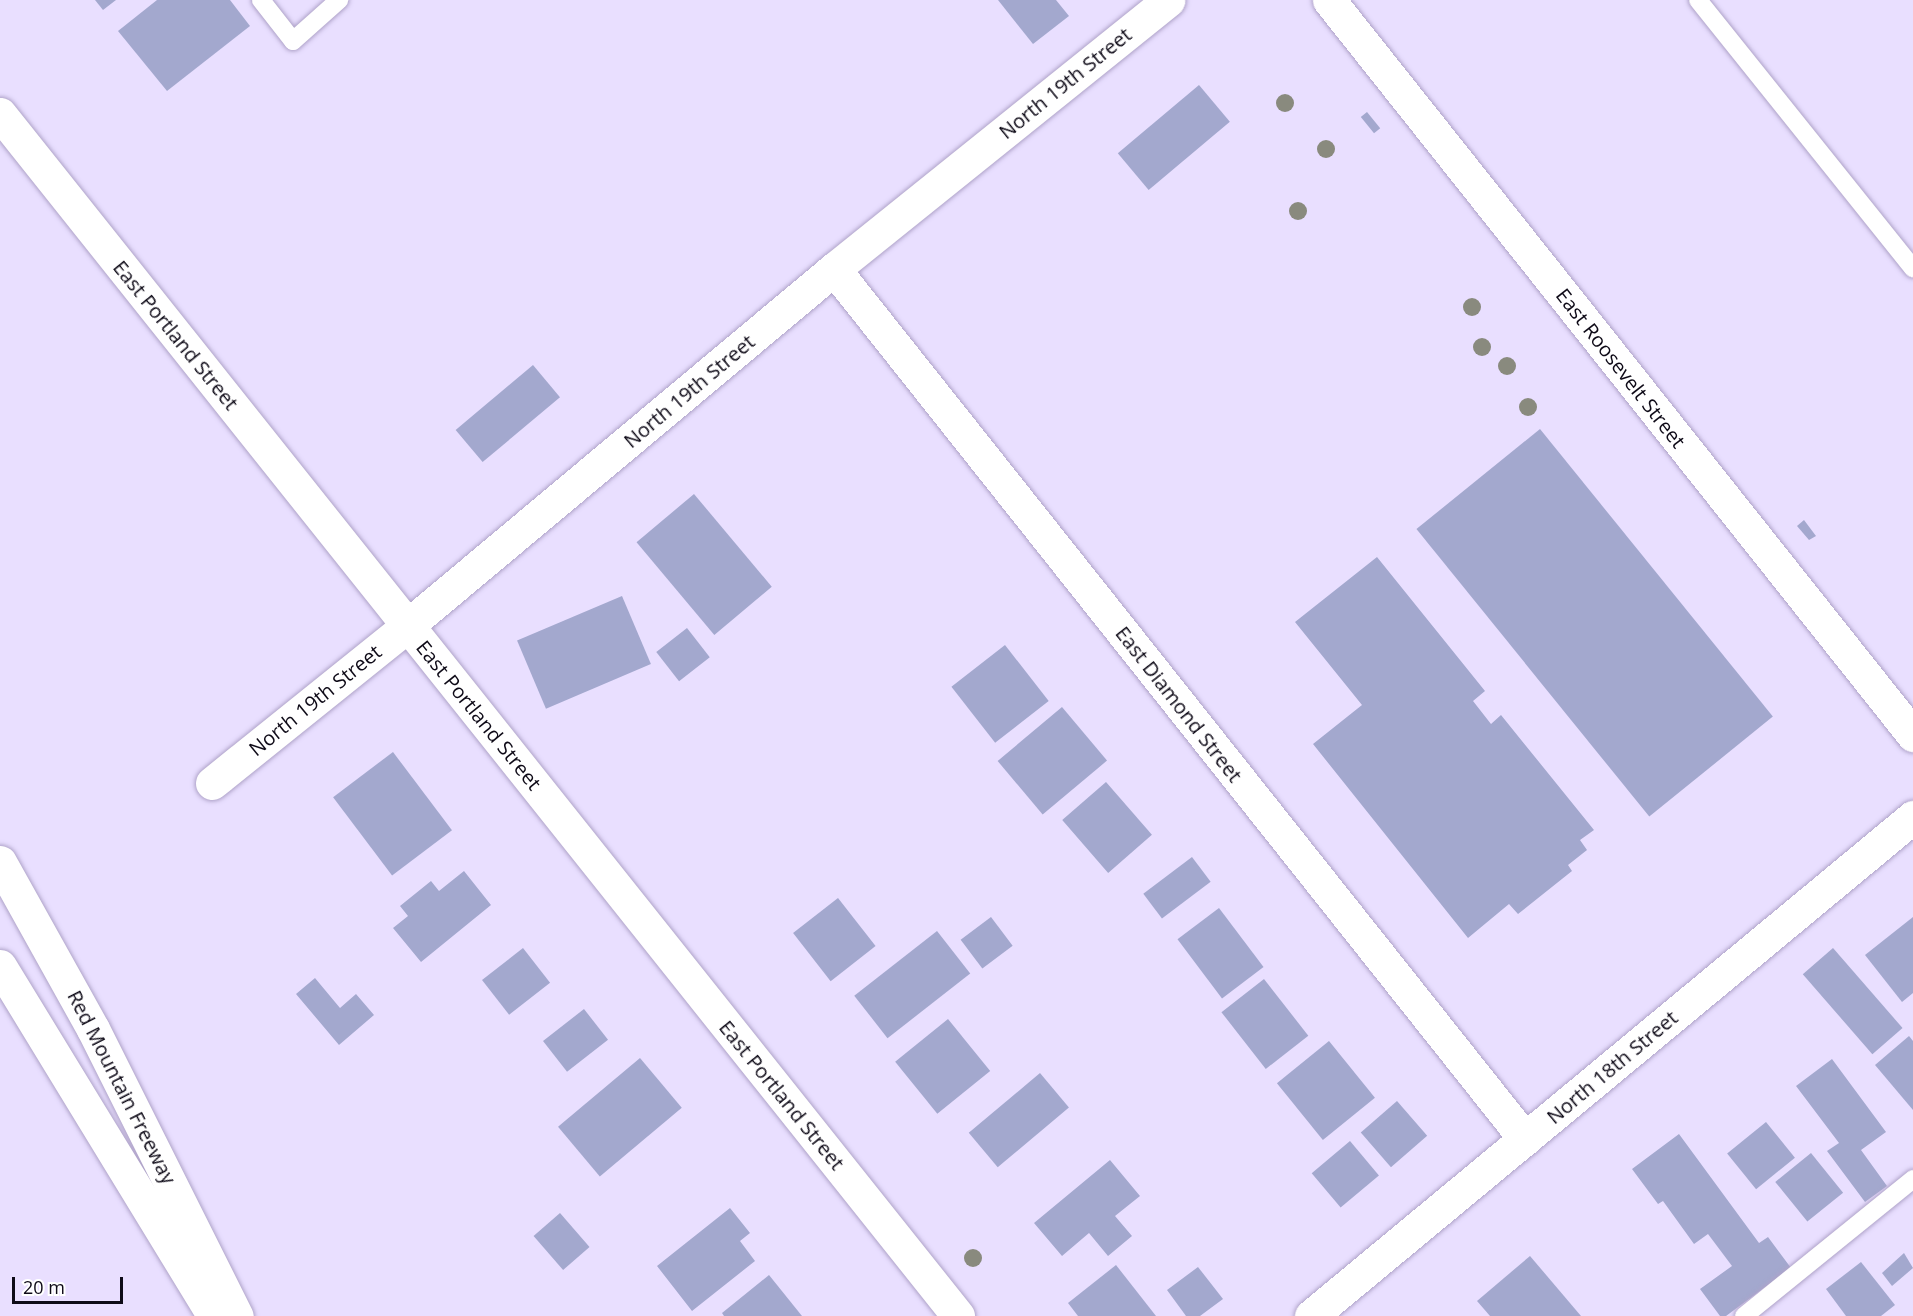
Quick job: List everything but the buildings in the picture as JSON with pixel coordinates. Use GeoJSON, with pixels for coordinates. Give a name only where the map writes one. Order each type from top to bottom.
{"type":"FeatureCollection","features":[{"type":"Feature","properties":{"kind":"main road","name":"North 19th Street"},"geometry":{"type":"LineString","coordinates":[[212,783],[407,626],[834,269],[1168,0]]}},
{"type":"Feature","properties":{"kind":"main road","name":"East Roosevelt Street"},"geometry":{"type":"LineString","coordinates":[[1329,0],[1913,735]]}},
{"type":"Feature","properties":{"kind":"main road","name":"East Portland Street"},"geometry":{"type":"LineString","coordinates":[[0,114],[958,1316]]}},
{"type":"Feature","properties":{"kind":"main road","name":"East Diamond Street"},"geometry":{"type":"LineString","coordinates":[[834,269],[1525,1139]]}},
{"type":"Feature","properties":{"kind":"main road","name":"North 18th Street"},"geometry":{"type":"LineString","coordinates":[[1311,1316],[1913,817]]}},
{"type":"Feature","properties":{"kind":"main road","name":"Red Mountain Freeway"},"geometry":{"type":"LineString","coordinates":[[0,862],[93,1029],[237,1316]]}},
{"type":"Feature","properties":{"kind":"main road"},"geometry":{"type":"LineString","coordinates":[[0,966],[214,1316]]}},
{"type":"Feature","properties":{"kind":"lane"},"geometry":{"type":"LineString","coordinates":[[261,0],[293,41],[339,0]]}},
{"type":"Feature","properties":{"kind":"lane"},"geometry":{"type":"LineString","coordinates":[[1698,0],[1913,268]]}},
{"type":"Feature","properties":{"kind":"lane"},"geometry":{"type":"LineString","coordinates":[[1744,1316],[1913,1179]]}}]}
